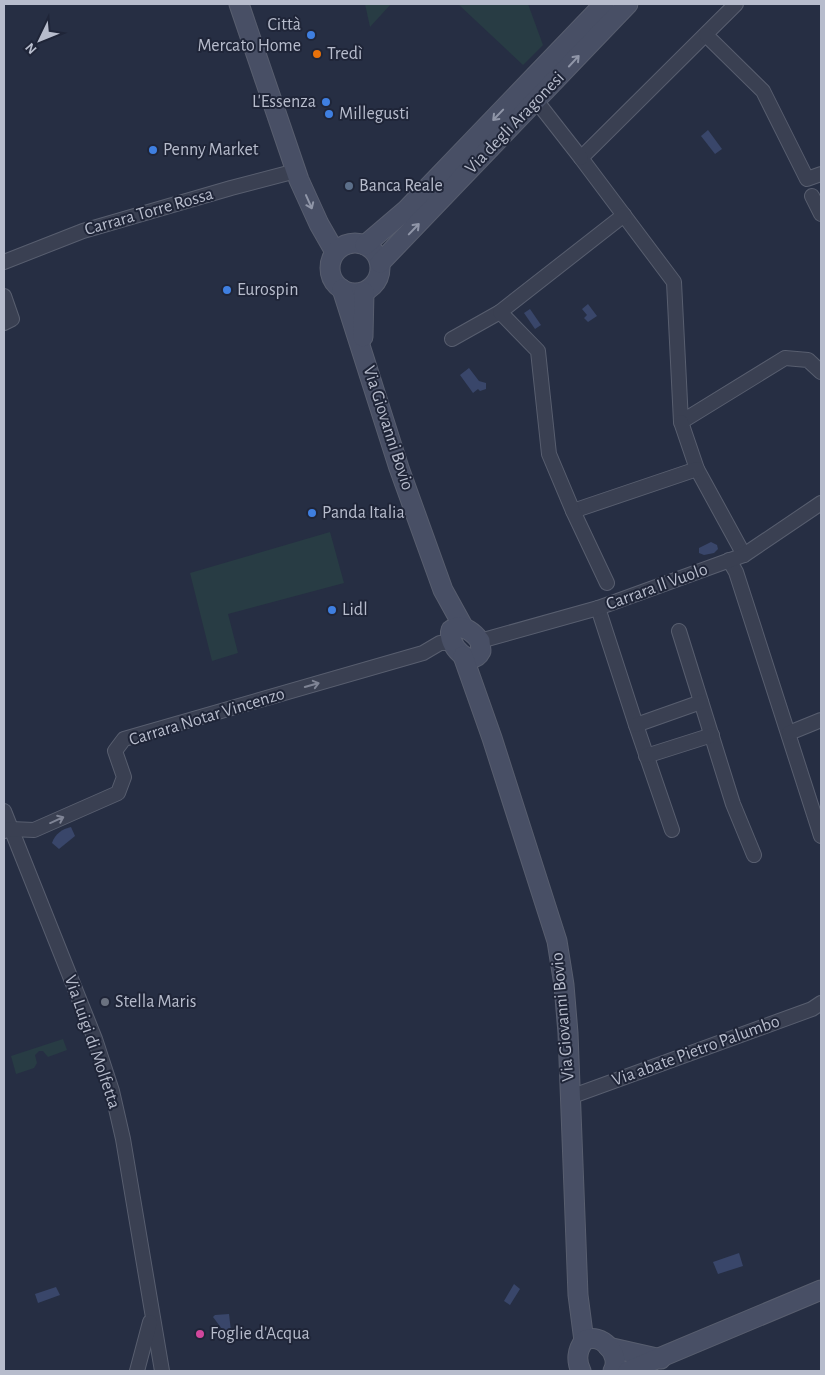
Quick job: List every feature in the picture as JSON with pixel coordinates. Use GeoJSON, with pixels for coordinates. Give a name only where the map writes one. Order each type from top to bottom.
{"type":"FeatureCollection","features":[{"type":"Feature","properties":{"kind":"main road"},"geometry":{"type":"LineString","coordinates":[[239,4],[298,176],[319,224],[349,247],[372,249],[380,263],[380,272],[377,280],[364,292],[352,293],[342,290]]}},
{"type":"Feature","properties":{"kind":"main road","name":"Via degli Aragonesi"},"geometry":{"type":"LineString","coordinates":[[380,263],[531,93],[604,4]]}},
{"type":"Feature","properties":{"kind":"main road","name":"Via degli Aragonesi"},"geometry":{"type":"LineString","coordinates":[[349,247],[406,210],[628,4]]}},
{"type":"Feature","properties":{"kind":"main road","name":"Via Giovanni Bovio"},"geometry":{"type":"LineString","coordinates":[[349,247],[331,260],[329,268],[335,284],[342,290],[363,350],[399,468],[443,590],[465,642],[476,692],[557,941],[564,986],[568,1033],[578,1295],[584,1341]]}},
{"type":"Feature","properties":{"kind":"main road","name":"Via Giovanni Bovio"},"geometry":{"type":"LineString","coordinates":[[363,350],[364,292]]}},
{"type":"Feature","properties":{"kind":"main road"},"geometry":{"type":"LineString","coordinates":[[628,1371],[821,1290]]}},
{"type":"Feature","properties":{"kind":"main road"},"geometry":{"type":"LineString","coordinates":[[578,1295],[614,1354],[616,1360],[613,1371]]}},
{"type":"Feature","properties":{"kind":"main road"},"geometry":{"type":"LineString","coordinates":[[581,1371],[578,1361],[580,1346],[584,1341],[593,1338],[607,1345],[660,1359]]}},
{"type":"Feature","properties":{"kind":"street"},"geometry":{"type":"LineString","coordinates":[[581,158],[736,4]]}},
{"type":"Feature","properties":{"kind":"street"},"geometry":{"type":"LineString","coordinates":[[706,35],[763,91],[807,179],[821,174]]}},
{"type":"Feature","properties":{"kind":"street"},"geometry":{"type":"LineString","coordinates":[[531,93],[674,282],[681,422],[697,468],[744,555]]}},
{"type":"Feature","properties":{"kind":"street","name":"Carrara Torre Rossa"},"geometry":{"type":"LineString","coordinates":[[4,262],[84,231],[231,188],[298,176]]}},
{"type":"Feature","properties":{"kind":"street"},"geometry":{"type":"LineString","coordinates":[[812,196],[821,214]]}},
{"type":"Feature","properties":{"kind":"street"},"geometry":{"type":"LineString","coordinates":[[452,339],[500,312],[624,215]]}},
{"type":"Feature","properties":{"kind":"street"},"geometry":{"type":"LineString","coordinates":[[4,296],[12,318],[4,323]]}},
{"type":"Feature","properties":{"kind":"street"},"geometry":{"type":"LineString","coordinates":[[500,312],[538,351],[548,454],[607,583]]}},
{"type":"Feature","properties":{"kind":"street"},"geometry":{"type":"LineString","coordinates":[[681,422],[785,358],[808,360],[821,372]]}},
{"type":"Feature","properties":{"kind":"street"},"geometry":{"type":"LineString","coordinates":[[573,511],[697,468]]}},
{"type":"Feature","properties":{"kind":"street","name":"Carrara Il Vuolo"},"geometry":{"type":"LineString","coordinates":[[465,642],[598,608],[744,555],[821,503]]}},
{"type":"Feature","properties":{"kind":"street"},"geometry":{"type":"LineString","coordinates":[[730,560],[736,572],[821,836]]}},
{"type":"Feature","properties":{"kind":"street"},"geometry":{"type":"LineString","coordinates":[[598,608],[672,830]]}},
{"type":"Feature","properties":{"kind":"street"},"geometry":{"type":"LineString","coordinates":[[679,631],[733,804],[754,855]]}},
{"type":"Feature","properties":{"kind":"street","name":"Carrara Notar Vincenzo"},"geometry":{"type":"LineString","coordinates":[[7,830],[34,830],[118,793],[124,777],[115,751],[124,739],[423,653],[440,643],[465,642]]}},
{"type":"Feature","properties":{"kind":"street"},"geometry":{"type":"LineString","coordinates":[[636,725],[701,702]]}},
{"type":"Feature","properties":{"kind":"street"},"geometry":{"type":"LineString","coordinates":[[789,733],[821,720]]}},
{"type":"Feature","properties":{"kind":"street"},"geometry":{"type":"LineString","coordinates":[[646,756],[712,735]]}},
{"type":"Feature","properties":{"kind":"street","name":"Via Luigi di Molfetta"},"geometry":{"type":"LineString","coordinates":[[4,811],[7,830],[95,1040],[112,1091],[123,1138],[152,1314],[151,1344]]}},
{"type":"Feature","properties":{"kind":"street","name":"Via abate Pietro Palumbo"},"geometry":{"type":"LineString","coordinates":[[570,1096],[812,1009],[821,1003]]}},
{"type":"Feature","properties":{"kind":"street"},"geometry":{"type":"LineString","coordinates":[[138,1371],[142,1368],[160,1365],[151,1344]]}},
{"type":"Feature","properties":{"kind":"street"},"geometry":{"type":"LineString","coordinates":[[138,1371],[151,1344]]}},
{"type":"Feature","properties":{"kind":"shaded area"},"geometry":{"type":"Polygon","coordinates":[[[365,4],[391,4],[370,27],[365,4]]]}},
{"type":"Feature","properties":{"kind":"shaded area"},"geometry":{"type":"Polygon","coordinates":[[[458,4],[528,4],[543,45],[523,65],[458,4]]]}},
{"type":"Feature","properties":{"kind":"shaded area"},"geometry":{"type":"Polygon","coordinates":[[[330,532],[344,583],[228,614],[238,653],[212,661],[190,573],[330,532]]]}},
{"type":"Feature","properties":{"kind":"shaded area"},"geometry":{"type":"Polygon","coordinates":[[[63,1039],[67,1050],[48,1057],[43,1051],[39,1051],[35,1055],[37,1063],[34,1068],[16,1074],[11,1056],[63,1039]]]}},
{"type":"Feature","properties":{"kind":"water"},"geometry":{"type":"Polygon","coordinates":[[[708,130],[722,149],[715,154],[701,136],[708,130]]]}},
{"type":"Feature","properties":{"kind":"water"},"geometry":{"type":"Polygon","coordinates":[[[588,304],[597,316],[588,322],[584,318],[587,315],[582,309],[588,304]]]}},
{"type":"Feature","properties":{"kind":"water"},"geometry":{"type":"Polygon","coordinates":[[[530,309],[541,325],[535,329],[524,313],[530,309]]]}},
{"type":"Feature","properties":{"kind":"water"},"geometry":{"type":"Polygon","coordinates":[[[469,368],[479,381],[486,383],[486,389],[480,391],[478,389],[473,393],[460,375],[469,368]]]}},
{"type":"Feature","properties":{"kind":"water"},"geometry":{"type":"Polygon","coordinates":[[[711,542],[717,545],[718,549],[714,553],[704,555],[699,553],[699,548],[711,542]]]}},
{"type":"Feature","properties":{"kind":"water"},"geometry":{"type":"Polygon","coordinates":[[[71,827],[75,836],[59,849],[52,843],[53,840],[59,832],[71,827]]]}},
{"type":"Feature","properties":{"kind":"water"},"geometry":{"type":"Polygon","coordinates":[[[739,1253],[743,1266],[718,1274],[713,1262],[739,1253]]]}},
{"type":"Feature","properties":{"kind":"water"},"geometry":{"type":"Polygon","coordinates":[[[514,1284],[520,1289],[510,1305],[504,1301],[514,1284]]]}},
{"type":"Feature","properties":{"kind":"water"},"geometry":{"type":"Polygon","coordinates":[[[56,1287],[60,1295],[38,1303],[35,1294],[56,1287]]]}},
{"type":"Feature","properties":{"kind":"water"},"geometry":{"type":"Polygon","coordinates":[[[229,1314],[231,1331],[227,1334],[213,1317],[215,1315],[229,1314]]]}},
{"type":"Feature","properties":{"kind":"place","name":"Città Mercato Home"},"geometry":{"type":"Point","coordinates":[311,35]}},
{"type":"Feature","properties":{"kind":"place","name":"Tredì"},"geometry":{"type":"Point","coordinates":[317,54]}},
{"type":"Feature","properties":{"kind":"place","name":"L'Essenza"},"geometry":{"type":"Point","coordinates":[326,102]}},
{"type":"Feature","properties":{"kind":"place","name":"Millegusti"},"geometry":{"type":"Point","coordinates":[329,114]}},
{"type":"Feature","properties":{"kind":"place","name":"Penny Market"},"geometry":{"type":"Point","coordinates":[153,150]}},
{"type":"Feature","properties":{"kind":"place","name":"Banca Reale"},"geometry":{"type":"Point","coordinates":[349,186]}},
{"type":"Feature","properties":{"kind":"place","name":"Eurospin"},"geometry":{"type":"Point","coordinates":[227,290]}},
{"type":"Feature","properties":{"kind":"place","name":"Panda Italia"},"geometry":{"type":"Point","coordinates":[312,513]}},
{"type":"Feature","properties":{"kind":"place","name":"Lidl"},"geometry":{"type":"Point","coordinates":[332,610]}},
{"type":"Feature","properties":{"kind":"place","name":"Stella Maris"},"geometry":{"type":"Point","coordinates":[105,1002]}},
{"type":"Feature","properties":{"kind":"place","name":"Foglie d'Acqua"},"geometry":{"type":"Point","coordinates":[200,1334]}}]}
